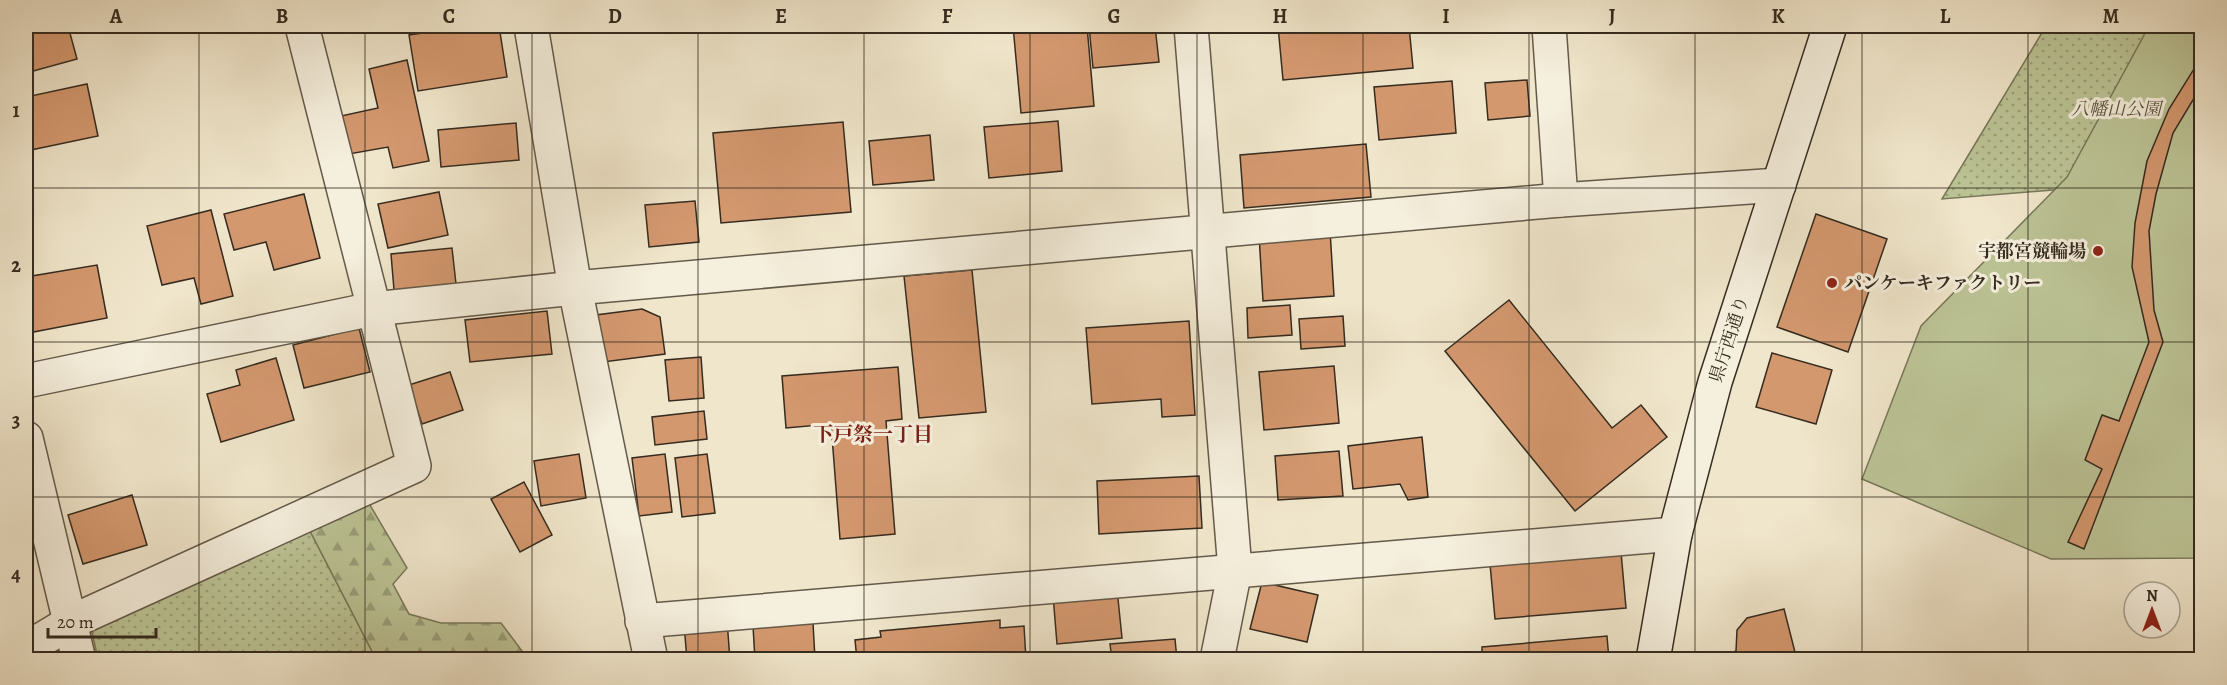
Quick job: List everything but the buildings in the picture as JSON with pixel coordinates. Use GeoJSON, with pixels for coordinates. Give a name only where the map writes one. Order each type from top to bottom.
{"type":"FeatureCollection","features":[{"type":"Feature","properties":{"kind":"street"},"geometry":{"type":"LineString","coordinates":[[26,649],[71,622],[414,466],[302,26]]}},
{"type":"Feature","properties":{"kind":"street"},"geometry":{"type":"LineString","coordinates":[[536,26],[575,288],[651,660]]}},
{"type":"Feature","properties":{"kind":"street"},"geometry":{"type":"LineString","coordinates":[[1191,26],[1235,570],[1217,660]]}},
{"type":"Feature","properties":{"kind":"street"},"geometry":{"type":"LineString","coordinates":[[1549,26],[1561,201]]}},
{"type":"Feature","properties":{"kind":"street","name":"県庁西通り"},"geometry":{"type":"LineString","coordinates":[[1653,660],[1675,534],[1715,382],[1830,26]]}},
{"type":"Feature","properties":{"kind":"street"},"geometry":{"type":"LineString","coordinates":[[26,381],[373,309],[575,288],[1206,232],[1561,201],[1779,185]]}},
{"type":"Feature","properties":{"kind":"street"},"geometry":{"type":"LineString","coordinates":[[26,438],[80,660]]}},
{"type":"Feature","properties":{"kind":"street"},"geometry":{"type":"LineString","coordinates":[[642,621],[1675,534]]}},
{"type":"Feature","properties":{"kind":"green space","name":"八幡山公園"},"geometry":{"type":"Polygon","coordinates":[[[2046,26],[2201,26],[2089,187],[1942,199],[2046,26]]]}},
{"type":"Feature","properties":{"kind":"green space","name":"宇都宮競輪場"},"geometry":{"type":"Polygon","coordinates":[[[2149,26],[2201,26],[2201,558],[2051,559],[1862,479],[1921,326],[2067,177],[2149,26]]]}},
{"type":"Feature","properties":{"kind":"green space"},"geometry":{"type":"Polygon","coordinates":[[[367,500],[407,568],[393,584],[409,614],[441,623],[501,623],[528,659],[376,659],[308,527],[367,500]]]}},
{"type":"Feature","properties":{"kind":"green space"},"geometry":{"type":"Polygon","coordinates":[[[308,527],[376,659],[98,659],[91,628],[308,527]]]}},
{"type":"Feature","properties":{"kind":"place","name":"宇都宮競輪場"},"geometry":{"type":"Point","coordinates":[2098,251]}},
{"type":"Feature","properties":{"kind":"place","name":"パンケーキファクトリー"},"geometry":{"type":"Point","coordinates":[1832,283]}},
{"type":"Feature","properties":{"kind":"district","name":"下戸祭一丁目"},"geometry":{"type":"Point","coordinates":[873,434]}}]}
